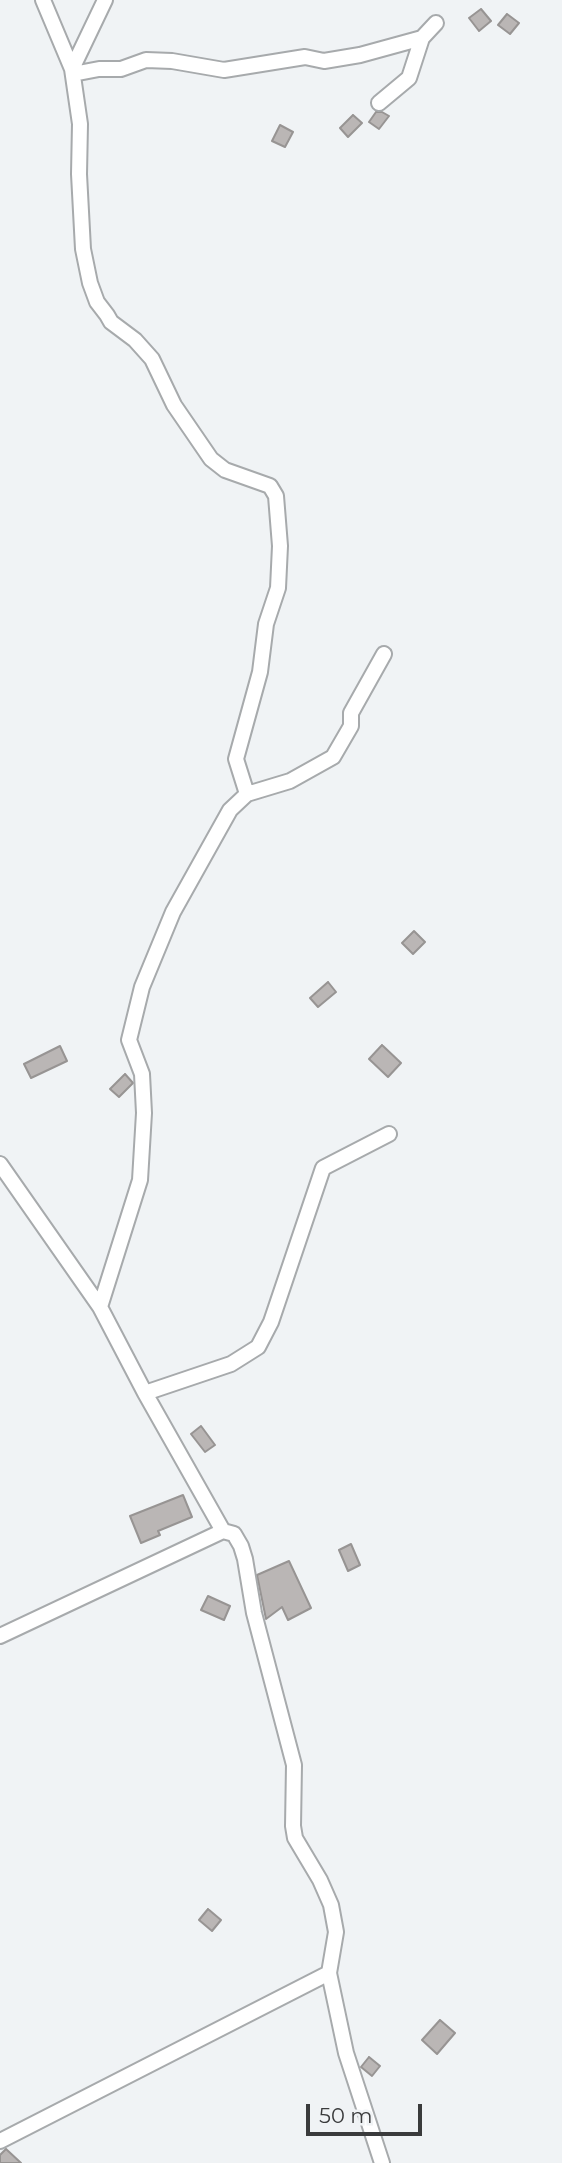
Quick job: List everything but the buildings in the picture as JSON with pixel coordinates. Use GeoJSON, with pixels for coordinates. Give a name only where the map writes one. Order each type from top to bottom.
{"type":"FeatureCollection","features":[{"type":"Feature","properties":{"kind":"street"},"geometry":{"type":"LineString","coordinates":[[43,0],[72,71],[80,124],[79,174],[83,249],[97,302],[111,322],[135,340],[152,359],[174,405],[211,459],[225,470],[270,486],[276,496],[280,546],[278,588],[266,624],[260,672],[236,759],[247,794]]}},
{"type":"Feature","properties":{"kind":"street"},"geometry":{"type":"LineString","coordinates":[[72,71],[105,0]]}},
{"type":"Feature","properties":{"kind":"street"},"geometry":{"type":"LineString","coordinates":[[379,103],[409,78],[422,38],[436,23]]}},
{"type":"Feature","properties":{"kind":"street"},"geometry":{"type":"LineString","coordinates":[[72,71],[121,69],[146,60],[172,61],[224,71],[306,57],[324,61],[360,55],[422,38]]}},
{"type":"Feature","properties":{"kind":"street"},"geometry":{"type":"LineString","coordinates":[[100,1307],[140,1180],[144,1113],[142,1074],[129,1040],[142,987],[173,912],[230,810],[247,794],[290,781],[333,757],[351,726],[351,713],[384,654]]}},
{"type":"Feature","properties":{"kind":"street"},"geometry":{"type":"LineString","coordinates":[[145,1392],[231,1364],[258,1346],[271,1322],[323,1168],[389,1134]]}},
{"type":"Feature","properties":{"kind":"street"},"geometry":{"type":"LineString","coordinates":[[0,1164],[100,1307],[223,1531]]}},
{"type":"Feature","properties":{"kind":"street"},"geometry":{"type":"LineString","coordinates":[[0,1636],[223,1531],[234,1534],[241,1546],[254,1613],[293,1765],[295,1839],[320,1880],[331,1905],[336,1932],[329,1973],[346,2053],[382,2163]]}},
{"type":"Feature","properties":{"kind":"street"},"geometry":{"type":"LineString","coordinates":[[0,2141],[329,1973]]}}]}
